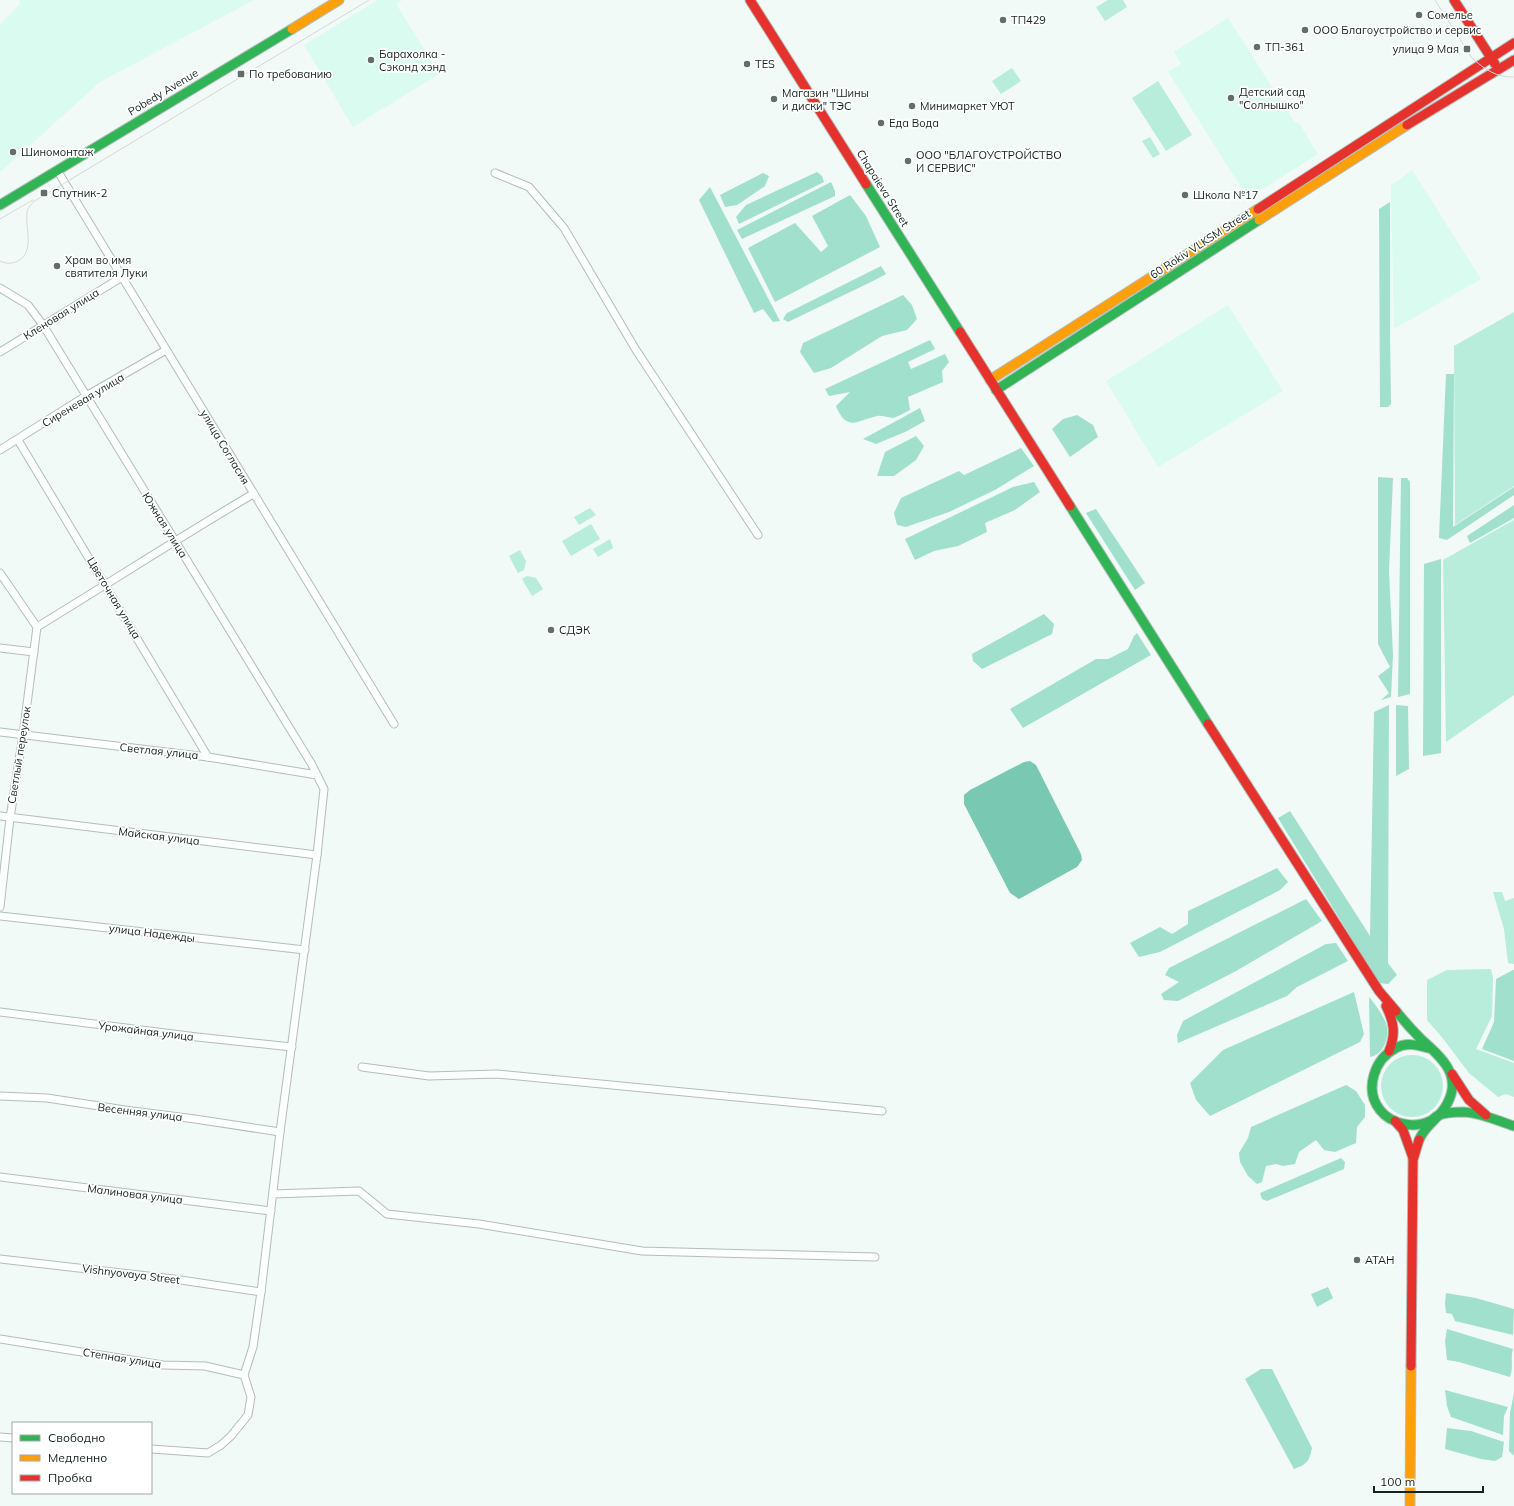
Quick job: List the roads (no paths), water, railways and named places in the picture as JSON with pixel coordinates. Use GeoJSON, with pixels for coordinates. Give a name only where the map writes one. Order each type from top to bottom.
{"type":"FeatureCollection","features":[{"type":"Feature","properties":{"kind":"main road","name":"Pobedy Avenue"},"geometry":{"type":"LineString","coordinates":[[0,205],[339,0]]}},
{"type":"Feature","properties":{"kind":"main road","name":"Chapaieva Street"},"geometry":{"type":"LineString","coordinates":[[750,0],[996,390],[1379,991]]}},
{"type":"Feature","properties":{"kind":"main road"},"geometry":{"type":"LineString","coordinates":[[1454,0],[1498,69]]}},
{"type":"Feature","properties":{"kind":"main road","name":"60 Rokiv VLKSM Street"},"geometry":{"type":"LineString","coordinates":[[990,380],[1342,156],[1514,43]]}},
{"type":"Feature","properties":{"kind":"main road","name":"60 Rokiv VLKSM Street"},"geometry":{"type":"LineString","coordinates":[[996,390],[1417,118],[1514,60]]}},
{"type":"Feature","properties":{"kind":"main road"},"geometry":{"type":"LineString","coordinates":[[1379,991],[1408,1026],[1440,1055],[1464,1093],[1477,1108],[1488,1116]]}},
{"type":"Feature","properties":{"kind":"main road"},"geometry":{"type":"LineString","coordinates":[[1379,991],[1392,1018],[1394,1029],[1394,1040],[1389,1051]]}},
{"type":"Feature","properties":{"kind":"main road"},"geometry":{"type":"LineString","coordinates":[[1413,1160],[1405,1134],[1395,1121],[1381,1111],[1377,1104],[1372,1088],[1372,1079],[1382,1057],[1395,1048],[1410,1044],[1425,1046],[1432,1049]]}},
{"type":"Feature","properties":{"kind":"main road"},"geometry":{"type":"LineString","coordinates":[[1410,1506],[1413,1160],[1416,1146],[1423,1132],[1447,1105],[1452,1091],[1452,1077],[1446,1063]]}},
{"type":"Feature","properties":{"kind":"main road"},"geometry":{"type":"LineString","coordinates":[[1395,1121],[1409,1125],[1416,1125],[1424,1123],[1437,1116],[1465,1112],[1488,1116],[1514,1126]]}},
{"type":"Feature","properties":{"kind":"street","name":"улица Согласия"},"geometry":{"type":"LineString","coordinates":[[56,170],[394,724]]}},
{"type":"Feature","properties":{"kind":"street"},"geometry":{"type":"LineString","coordinates":[[495,173],[529,187],[564,228],[636,350],[758,535]]}},
{"type":"Feature","properties":{"kind":"street","name":"Кленовая улица"},"geometry":{"type":"LineString","coordinates":[[0,352],[122,277]]}},
{"type":"Feature","properties":{"kind":"street","name":"Южная улица"},"geometry":{"type":"LineString","coordinates":[[0,288],[28,305],[43,325],[175,540],[324,789],[318,855],[280,1132],[262,1292],[253,1347],[244,1375]]}},
{"type":"Feature","properties":{"kind":"street","name":"Сиреневая улица"},"geometry":{"type":"LineString","coordinates":[[0,450],[86,396],[166,350]]}},
{"type":"Feature","properties":{"kind":"street","name":"Цветочная улица"},"geometry":{"type":"LineString","coordinates":[[18,440],[208,757]]}},
{"type":"Feature","properties":{"kind":"street"},"geometry":{"type":"LineString","coordinates":[[0,573],[37,627],[106,585],[175,540],[253,494]]}},
{"type":"Feature","properties":{"kind":"street","name":"Светлый переулок"},"geometry":{"type":"LineString","coordinates":[[0,907],[10,818],[23,735],[37,627]]}},
{"type":"Feature","properties":{"kind":"street"},"geometry":{"type":"LineString","coordinates":[[0,648],[34,652]]}},
{"type":"Feature","properties":{"kind":"street","name":"Светлая улица"},"geometry":{"type":"LineString","coordinates":[[0,732],[208,757],[317,775]]}},
{"type":"Feature","properties":{"kind":"street","name":"Майская улица"},"geometry":{"type":"LineString","coordinates":[[0,816],[318,855]]}},
{"type":"Feature","properties":{"kind":"street","name":"улица Надежды"},"geometry":{"type":"LineString","coordinates":[[0,916],[305,950]]}},
{"type":"Feature","properties":{"kind":"street","name":"Урожайная улица"},"geometry":{"type":"LineString","coordinates":[[0,1012],[197,1037],[292,1047]]}},
{"type":"Feature","properties":{"kind":"street"},"geometry":{"type":"LineString","coordinates":[[362,1066],[429,1076],[497,1074],[882,1111]]}},
{"type":"Feature","properties":{"kind":"street","name":"Весенняя улица"},"geometry":{"type":"LineString","coordinates":[[0,1096],[48,1098],[280,1132]]}},
{"type":"Feature","properties":{"kind":"street","name":"Малиновая улица"},"geometry":{"type":"LineString","coordinates":[[0,1177],[271,1211]]}},
{"type":"Feature","properties":{"kind":"street"},"geometry":{"type":"LineString","coordinates":[[273,1194],[359,1191],[386,1214],[479,1224],[642,1251],[875,1257]]}},
{"type":"Feature","properties":{"kind":"street","name":"Vishnyovaya Street"},"geometry":{"type":"LineString","coordinates":[[0,1258],[174,1279],[262,1292]]}},
{"type":"Feature","properties":{"kind":"street","name":"Степная улица"},"geometry":{"type":"LineString","coordinates":[[0,1339],[163,1364],[205,1366],[244,1375]]}},
{"type":"Feature","properties":{"kind":"street"},"geometry":{"type":"LineString","coordinates":[[152,1449],[208,1453],[221,1445],[231,1436],[248,1415],[250,1397],[244,1375]]}},
{"type":"Feature","properties":{"kind":"street"},"geometry":{"type":"LineString","coordinates":[[0,1437],[12,1438]]}},
{"type":"Feature","properties":{"kind":"tram line"},"geometry":{"type":"LineString","coordinates":[[0,261],[7,263],[16,262],[23,257],[26,252],[28,246],[27,212],[33,202],[369,0]]}},
{"type":"Feature","properties":{"kind":"tram line"},"geometry":{"type":"LineString","coordinates":[[1435,0],[1472,58],[1491,72],[1502,76],[1514,77]]}},
{"type":"Feature","properties":{"kind":"tram line"},"geometry":{"type":"LineString","coordinates":[[0,219],[33,200]]}},
{"type":"Feature","properties":{"kind":"place","name":"Сомелье"},"geometry":{"type":"Point","coordinates":[1419,15]}},
{"type":"Feature","properties":{"kind":"place","name":"ТП429"},"geometry":{"type":"Point","coordinates":[1003,20]}},
{"type":"Feature","properties":{"kind":"place","name":"ООО Благоустройство и сервис"},"geometry":{"type":"Point","coordinates":[1305,30]}},
{"type":"Feature","properties":{"kind":"place","name":"ТП-361"},"geometry":{"type":"Point","coordinates":[1257,47]}},
{"type":"Feature","properties":{"kind":"place","name":"улица 9 Мая"},"geometry":{"type":"Point","coordinates":[1467,49]}},
{"type":"Feature","properties":{"kind":"place","name":"Барахолка - Сэконд хэнд"},"geometry":{"type":"Point","coordinates":[371,60]}},
{"type":"Feature","properties":{"kind":"place","name":"TES"},"geometry":{"type":"Point","coordinates":[747,64]}},
{"type":"Feature","properties":{"kind":"place","name":"По требованию"},"geometry":{"type":"Point","coordinates":[241,74]}},
{"type":"Feature","properties":{"kind":"place","name":"Детский сад \"Солнышко\""},"geometry":{"type":"Point","coordinates":[1231,98]}},
{"type":"Feature","properties":{"kind":"place","name":"Магазин \"Шины и диски\" ТЭС"},"geometry":{"type":"Point","coordinates":[774,99]}},
{"type":"Feature","properties":{"kind":"place","name":"Минимаркет УЮТ"},"geometry":{"type":"Point","coordinates":[912,106]}},
{"type":"Feature","properties":{"kind":"place","name":"Еда Вода"},"geometry":{"type":"Point","coordinates":[881,123]}},
{"type":"Feature","properties":{"kind":"place","name":"Шиномонтаж"},"geometry":{"type":"Point","coordinates":[13,152]}},
{"type":"Feature","properties":{"kind":"place","name":"ООО \"БЛАГОУСТРОЙСТВО И СЕРВИС\""},"geometry":{"type":"Point","coordinates":[908,161]}},
{"type":"Feature","properties":{"kind":"place","name":"Спутник-2"},"geometry":{"type":"Point","coordinates":[44,193]}},
{"type":"Feature","properties":{"kind":"place","name":"Школа №17"},"geometry":{"type":"Point","coordinates":[1185,195]}},
{"type":"Feature","properties":{"kind":"place","name":"Храм во имя святителя Луки"},"geometry":{"type":"Point","coordinates":[57,266]}},
{"type":"Feature","properties":{"kind":"place","name":"СДЭК"},"geometry":{"type":"Point","coordinates":[551,630]}},
{"type":"Feature","properties":{"kind":"place","name":"АТАН"},"geometry":{"type":"Point","coordinates":[1357,1260]}}]}
